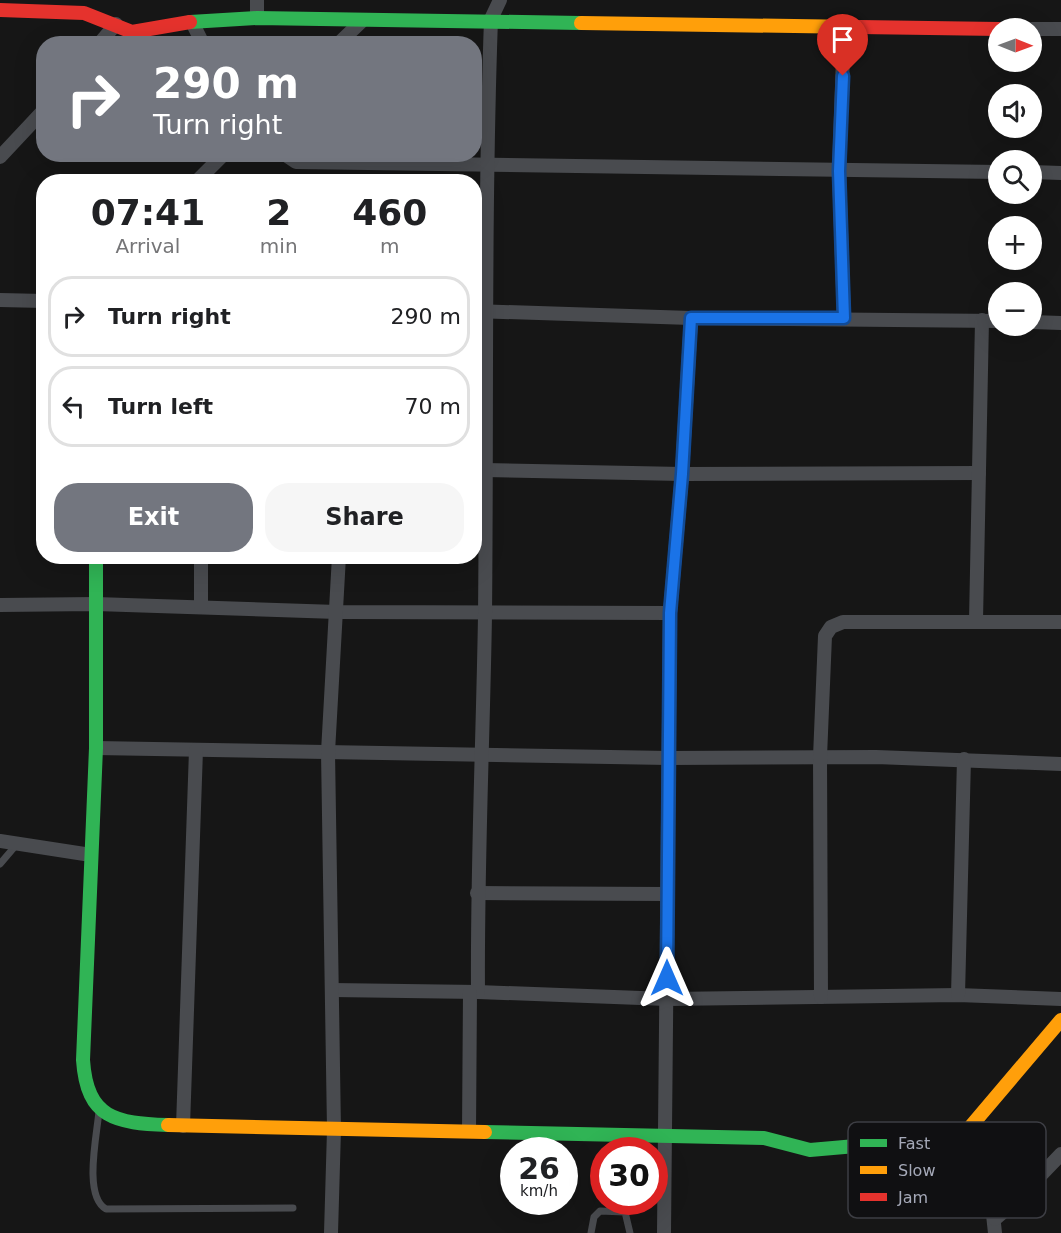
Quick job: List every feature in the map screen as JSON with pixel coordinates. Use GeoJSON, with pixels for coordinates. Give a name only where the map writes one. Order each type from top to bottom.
{"type":"FeatureCollection","features":[{"type":"Feature","properties":{"kind":"street"},"geometry":{"type":"LineString","coordinates":[[257,0],[257,18]]}},
{"type":"Feature","properties":{"kind":"street"},"geometry":{"type":"LineString","coordinates":[[482,249],[492,20],[500,0]]}},
{"type":"Feature","properties":{"kind":"street"},"geometry":{"type":"LineString","coordinates":[[0,10],[84,13],[132,32],[149,31],[192,22],[257,18],[988,29]]}},
{"type":"Feature","properties":{"kind":"street"},"geometry":{"type":"LineString","coordinates":[[346,36],[363,20]]}},
{"type":"Feature","properties":{"kind":"street"},"geometry":{"type":"LineString","coordinates":[[192,22],[200,36]]}},
{"type":"Feature","properties":{"kind":"street"},"geometry":{"type":"LineString","coordinates":[[106,36],[116,24]]}},
{"type":"Feature","properties":{"kind":"street"},"geometry":{"type":"LineString","coordinates":[[844,28],[839,171],[844,318]]}},
{"type":"Feature","properties":{"kind":"street"},"geometry":{"type":"LineString","coordinates":[[1042,29],[1061,29]]}},
{"type":"Feature","properties":{"kind":"street"},"geometry":{"type":"LineString","coordinates":[[0,157],[36,119]]}},
{"type":"Feature","properties":{"kind":"street"},"geometry":{"type":"LineString","coordinates":[[204,174],[216,162]]}},
{"type":"Feature","properties":{"kind":"street"},"geometry":{"type":"LineString","coordinates":[[296,162],[486,167],[988,172]]}},
{"type":"Feature","properties":{"kind":"street"},"geometry":{"type":"LineString","coordinates":[[1042,172],[1061,172]]}},
{"type":"Feature","properties":{"kind":"street"},"geometry":{"type":"LineString","coordinates":[[0,300],[36,301]]}},
{"type":"Feature","properties":{"kind":"street"},"geometry":{"type":"LineString","coordinates":[[482,311],[691,318],[988,320]]}},
{"type":"Feature","properties":{"kind":"street"},"geometry":{"type":"LineString","coordinates":[[96,564],[96,748],[83,1060],[86,1089],[99,1109],[113,1117],[138,1123],[183,1126],[665,1137],[670,613],[682,474],[691,318]]}},
{"type":"Feature","properties":{"kind":"street"},"geometry":{"type":"LineString","coordinates":[[976,621],[982,320]]}},
{"type":"Feature","properties":{"kind":"street"},"geometry":{"type":"LineString","coordinates":[[1042,322],[1061,323]]}},
{"type":"Feature","properties":{"kind":"street"},"geometry":{"type":"LineString","coordinates":[[468,1131],[483,755],[485,470],[482,390]]}},
{"type":"Feature","properties":{"kind":"street"},"geometry":{"type":"LineString","coordinates":[[485,470],[682,474],[979,473]]}},
{"type":"Feature","properties":{"kind":"street"},"geometry":{"type":"LineString","coordinates":[[201,564],[201,607]]}},
{"type":"Feature","properties":{"kind":"street"},"geometry":{"type":"LineString","coordinates":[[331,1233],[334,1130],[328,752],[339,564]]}},
{"type":"Feature","properties":{"kind":"street"},"geometry":{"type":"LineString","coordinates":[[0,605],[96,604],[337,612],[670,613]]}},
{"type":"Feature","properties":{"kind":"street"},"geometry":{"type":"LineString","coordinates":[[822,996],[820,757],[825,636],[831,627],[843,622],[1061,622]]}},
{"type":"Feature","properties":{"kind":"street"},"geometry":{"type":"LineString","coordinates":[[96,748],[668,758],[964,759],[1061,764]]}},
{"type":"Feature","properties":{"kind":"street"},"geometry":{"type":"LineString","coordinates":[[183,1126],[196,750]]}},
{"type":"Feature","properties":{"kind":"street"},"geometry":{"type":"LineString","coordinates":[[958,994],[964,759]]}},
{"type":"Feature","properties":{"kind":"street"},"geometry":{"type":"LineString","coordinates":[[0,841],[91,855]]}},
{"type":"Feature","properties":{"kind":"street"},"geometry":{"type":"LineString","coordinates":[[477,893],[667,894]]}},
{"type":"Feature","properties":{"kind":"street"},"geometry":{"type":"LineString","coordinates":[[332,990],[474,992],[666,999],[958,994],[1061,999]]}},
{"type":"Feature","properties":{"kind":"street"},"geometry":{"type":"LineString","coordinates":[[974,1122],[1061,1020]]}},
{"type":"Feature","properties":{"kind":"street"},"geometry":{"type":"LineString","coordinates":[[668,1137],[764,1138],[810,1150],[848,1146]]}},
{"type":"Feature","properties":{"kind":"street"},"geometry":{"type":"LineString","coordinates":[[1046,1170],[1061,1154]]}},
{"type":"Feature","properties":{"kind":"street"},"geometry":{"type":"LineString","coordinates":[[664,1215],[664,1233]]}},
{"type":"Feature","properties":{"kind":"lane"},"geometry":{"type":"LineString","coordinates":[[0,864],[17,844]]}},
{"type":"Feature","properties":{"kind":"lane"},"geometry":{"type":"LineString","coordinates":[[99,1109],[92,1186],[100,1206],[106,1209],[293,1208]]}},
{"type":"Feature","properties":{"kind":"lane"},"geometry":{"type":"LineString","coordinates":[[591,1233],[594,1217],[600,1210],[625,1212],[630,1233]]}},
{"type":"Feature","properties":{"kind":"traffic: fast"},"geometry":{"type":"LineString","coordinates":[[190,22],[257,18],[581,23]]}},
{"type":"Feature","properties":{"kind":"traffic: fast"},"geometry":{"type":"LineString","coordinates":[[96,564],[96,748],[83,1060],[91,1095],[98,1106],[108,1114],[133,1122],[168,1125]]}},
{"type":"Feature","properties":{"kind":"traffic: fast"},"geometry":{"type":"LineString","coordinates":[[485,1132],[764,1138],[810,1150],[848,1147]]}},
{"type":"Feature","properties":{"kind":"traffic: slow"},"geometry":{"type":"LineString","coordinates":[[581,23],[859,27]]}},
{"type":"Feature","properties":{"kind":"traffic: slow"},"geometry":{"type":"LineString","coordinates":[[974,1122],[1061,1020]]}},
{"type":"Feature","properties":{"kind":"traffic: slow"},"geometry":{"type":"LineString","coordinates":[[168,1125],[485,1132]]}},
{"type":"Feature","properties":{"kind":"traffic: jam"},"geometry":{"type":"LineString","coordinates":[[0,10],[84,13],[132,32],[190,22]]}},
{"type":"Feature","properties":{"kind":"traffic: jam"},"geometry":{"type":"LineString","coordinates":[[859,27],[988,29]]}},
{"type":"Feature","properties":{"kind":"route"},"geometry":{"type":"LineString","coordinates":[[667,978],[670,613],[682,474],[691,318],[844,318],[839,171],[843,76]]}}]}
